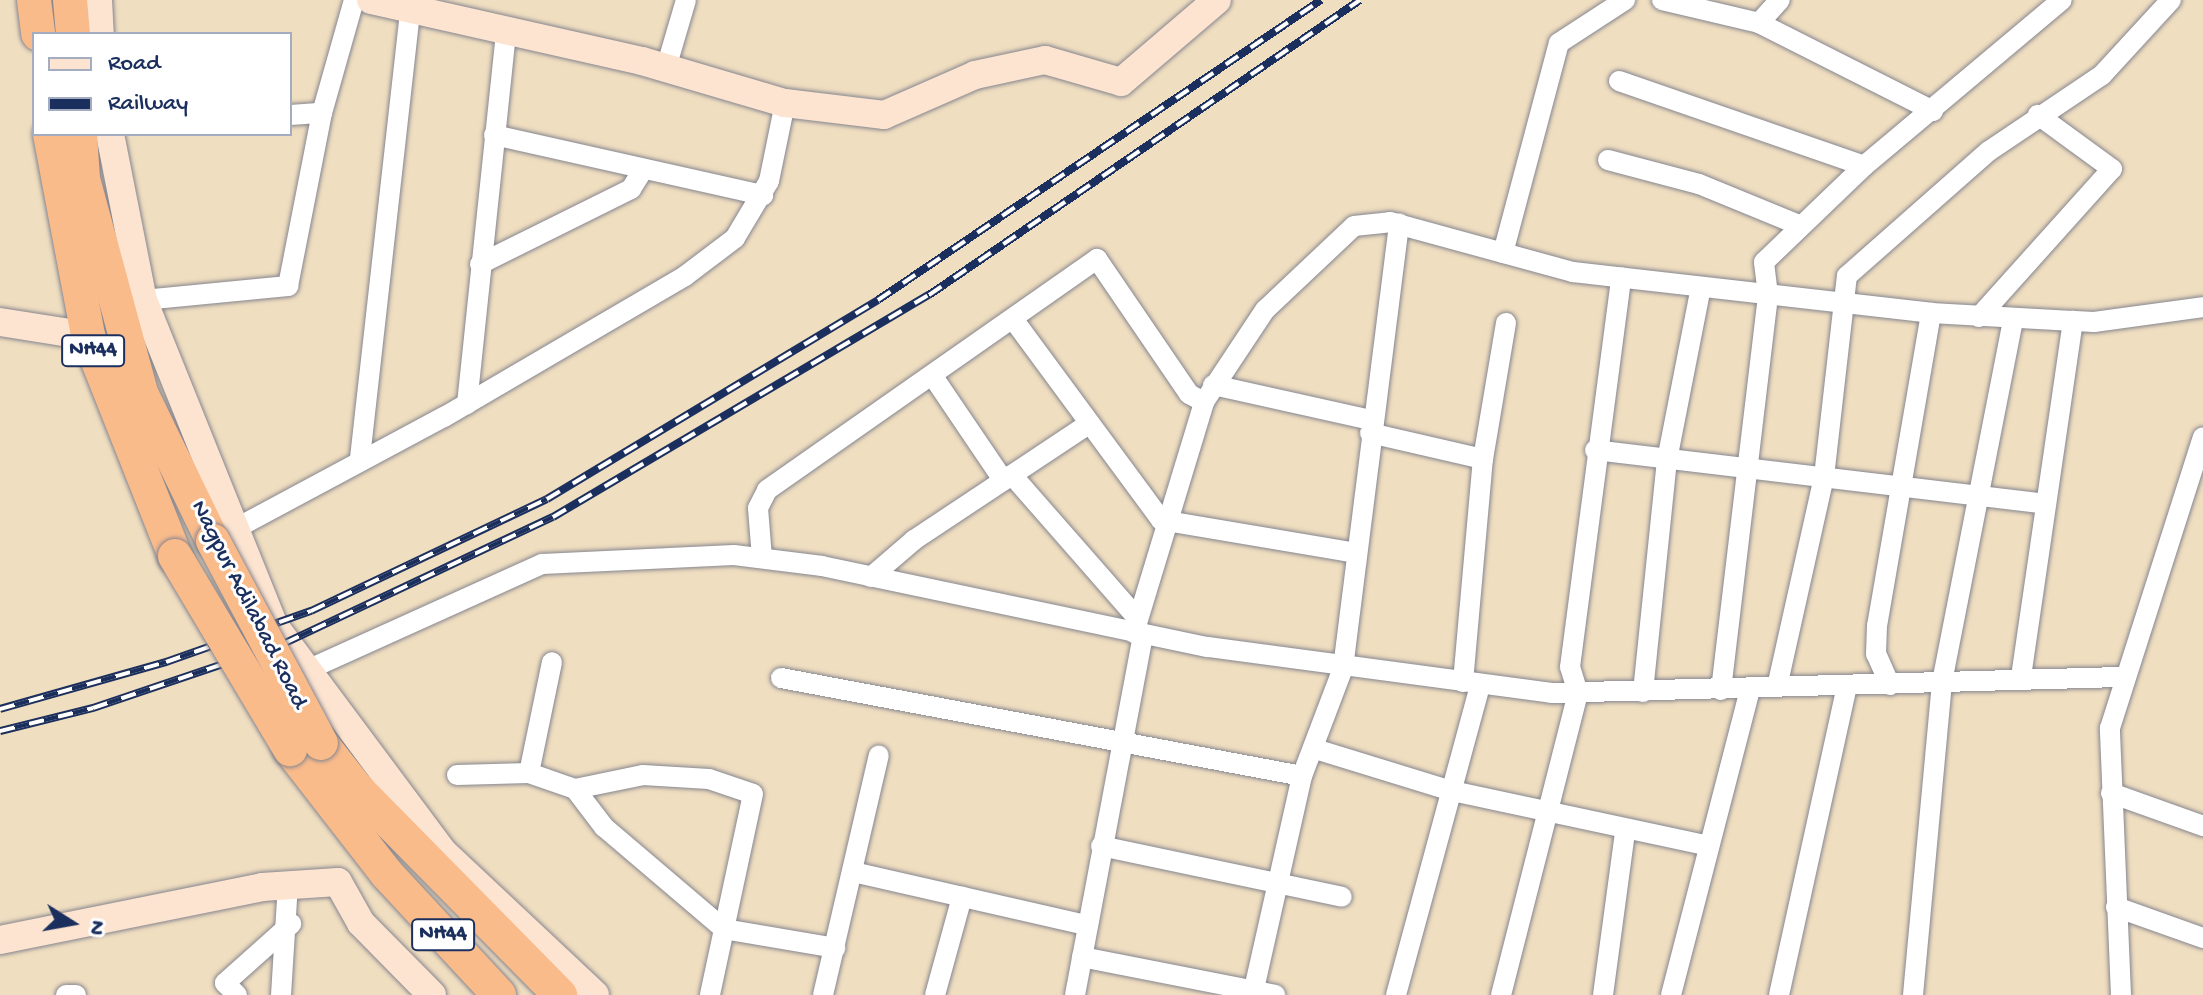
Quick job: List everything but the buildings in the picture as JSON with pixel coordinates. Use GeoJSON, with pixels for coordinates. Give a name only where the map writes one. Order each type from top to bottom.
{"type":"FeatureCollection","features":[{"type":"Feature","properties":{"kind":"highway"},"geometry":{"type":"LineString","coordinates":[[34,0],[38,32]]}},
{"type":"Feature","properties":{"kind":"highway"},"geometry":{"type":"LineString","coordinates":[[70,0],[73,32]]}},
{"type":"Feature","properties":{"kind":"highway","name":"Nagpur Adilabad Road"},"geometry":{"type":"LineString","coordinates":[[50,136],[88,336],[175,556],[306,746],[387,874],[499,995]]}},
{"type":"Feature","properties":{"kind":"highway","name":"Nagpur Adilabad Road"},"geometry":{"type":"LineString","coordinates":[[80,136],[83,179],[141,393],[222,536],[306,746],[368,801],[560,995]]}},
{"type":"Feature","properties":{"kind":"street"},"geometry":{"type":"LineString","coordinates":[[98,0],[100,32]]}},
{"type":"Feature","properties":{"kind":"street"},"geometry":{"type":"LineString","coordinates":[[143,300],[288,286],[322,113],[354,0]]}},
{"type":"Feature","properties":{"kind":"street"},"geometry":{"type":"LineString","coordinates":[[371,0],[666,68],[785,103],[884,115],[975,75],[1045,60],[1121,82],[1217,0]]}},
{"type":"Feature","properties":{"kind":"street"},"geometry":{"type":"LineString","coordinates":[[666,68],[686,0]]}},
{"type":"Feature","properties":{"kind":"street"},"geometry":{"type":"LineString","coordinates":[[1503,253],[1559,43],[1625,0]]}},
{"type":"Feature","properties":{"kind":"street"},"geometry":{"type":"LineString","coordinates":[[1662,0],[1759,23],[1933,111]]}},
{"type":"Feature","properties":{"kind":"street"},"geometry":{"type":"LineString","coordinates":[[1759,23],[1780,0]]}},
{"type":"Feature","properties":{"kind":"street"},"geometry":{"type":"LineString","coordinates":[[1721,690],[1768,295],[1764,262],[1799,225],[1864,166],[2062,0]]}},
{"type":"Feature","properties":{"kind":"street"},"geometry":{"type":"LineString","coordinates":[[1777,687],[1824,477],[1841,304],[1847,276],[2038,115],[2102,75],[2171,0]]}},
{"type":"Feature","properties":{"kind":"street"},"geometry":{"type":"LineString","coordinates":[[360,458],[410,10]]}},
{"type":"Feature","properties":{"kind":"street"},"geometry":{"type":"LineString","coordinates":[[467,404],[506,32]]}},
{"type":"Feature","properties":{"kind":"street"},"geometry":{"type":"LineString","coordinates":[[1619,81],[1864,166]]}},
{"type":"Feature","properties":{"kind":"street"},"geometry":{"type":"LineString","coordinates":[[222,536],[360,458],[467,404],[685,276],[735,238],[763,195],[785,103]]}},
{"type":"Feature","properties":{"kind":"street"},"geometry":{"type":"LineString","coordinates":[[292,115],[322,113]]}},
{"type":"Feature","properties":{"kind":"street"},"geometry":{"type":"LineString","coordinates":[[1979,317],[2112,169],[2038,115]]}},
{"type":"Feature","properties":{"kind":"street"},"geometry":{"type":"LineString","coordinates":[[494,135],[641,173],[763,195]]}},
{"type":"Feature","properties":{"kind":"street"},"geometry":{"type":"LineString","coordinates":[[110,136],[143,300],[222,536],[305,671],[444,853],[595,995]]}},
{"type":"Feature","properties":{"kind":"street"},"geometry":{"type":"LineString","coordinates":[[1608,160],[1699,184],[1799,225]]}},
{"type":"Feature","properties":{"kind":"street"},"geometry":{"type":"LineString","coordinates":[[480,264],[631,189],[641,173]]}},
{"type":"Feature","properties":{"kind":"street"},"geometry":{"type":"LineString","coordinates":[[1254,989],[1272,885],[1302,776],[1315,749],[1343,668],[1370,427],[1399,224]]}},
{"type":"Feature","properties":{"kind":"street"},"geometry":{"type":"LineString","coordinates":[[1075,995],[1139,629],[1209,394],[1300,271],[1354,226],[1399,224],[1503,253],[1621,277],[1931,313],[2073,321],[2203,307]]}},
{"type":"Feature","properties":{"kind":"street"},"geometry":{"type":"LineString","coordinates":[[762,558],[758,508],[767,490],[1097,259],[1189,394],[1209,394],[1370,427],[1483,459]]}},
{"type":"Feature","properties":{"kind":"street"},"geometry":{"type":"LineString","coordinates":[[1501,995],[1578,693],[1570,667],[1595,450],[1621,277]]}},
{"type":"Feature","properties":{"kind":"street"},"geometry":{"type":"LineString","coordinates":[[1643,692],[1667,460],[1701,287]]}},
{"type":"Feature","properties":{"kind":"street"},"geometry":{"type":"LineString","coordinates":[[1890,685],[1876,654],[1877,626],[1899,484],[1931,313]]}},
{"type":"Feature","properties":{"kind":"street"},"geometry":{"type":"LineString","coordinates":[[1013,319],[1087,425],[1161,520],[1356,553]]}},
{"type":"Feature","properties":{"kind":"street"},"geometry":{"type":"LineString","coordinates":[[1913,995],[1942,682],[2013,319]]}},
{"type":"Feature","properties":{"kind":"street"},"geometry":{"type":"LineString","coordinates":[[2021,677],[2073,321]]}},
{"type":"Feature","properties":{"kind":"street"},"geometry":{"type":"LineString","coordinates":[[0,322],[88,336]]}},
{"type":"Feature","properties":{"kind":"street"},"geometry":{"type":"LineString","coordinates":[[1396,995],[1472,684],[1483,459],[1506,323]]}},
{"type":"Feature","properties":{"kind":"street"},"geometry":{"type":"LineString","coordinates":[[932,375],[1007,478],[1139,629]]}},
{"type":"Feature","properties":{"kind":"street"},"geometry":{"type":"LineString","coordinates":[[871,577],[1007,478],[1087,425]]}},
{"type":"Feature","properties":{"kind":"street"},"geometry":{"type":"LineString","coordinates":[[2121,995],[2110,728],[2122,677],[2202,445]]}},
{"type":"Feature","properties":{"kind":"street"},"geometry":{"type":"LineString","coordinates":[[1595,450],[1899,484],[2045,504]]}},
{"type":"Feature","properties":{"kind":"street"},"geometry":{"type":"LineString","coordinates":[[305,671],[542,564],[632,555],[762,558],[1343,668],[1578,693],[1890,685],[2021,677],[2122,677]]}},
{"type":"Feature","properties":{"kind":"street"},"geometry":{"type":"LineString","coordinates":[[529,773],[552,662]]}},
{"type":"Feature","properties":{"kind":"street"},"geometry":{"type":"LineString","coordinates":[[781,678],[1302,776]]}},
{"type":"Feature","properties":{"kind":"street"},"geometry":{"type":"LineString","coordinates":[[1779,995],[1847,686]]}},
{"type":"Feature","properties":{"kind":"street"},"geometry":{"type":"LineString","coordinates":[[1671,995],[1750,689]]}},
{"type":"Feature","properties":{"kind":"street"},"geometry":{"type":"LineString","coordinates":[[1315,749],[1448,790],[1625,833],[1709,846]]}},
{"type":"Feature","properties":{"kind":"street"},"geometry":{"type":"LineString","coordinates":[[823,995],[879,755]]}},
{"type":"Feature","properties":{"kind":"street"},"geometry":{"type":"LineString","coordinates":[[457,775],[529,773],[575,789],[643,775],[709,779],[753,794],[710,995]]}},
{"type":"Feature","properties":{"kind":"street"},"geometry":{"type":"LineString","coordinates":[[575,789],[604,827],[724,929],[835,948]]}},
{"type":"Feature","properties":{"kind":"street"},"geometry":{"type":"LineString","coordinates":[[2111,793],[2203,826]]}},
{"type":"Feature","properties":{"kind":"street"},"geometry":{"type":"LineString","coordinates":[[1603,995],[1625,833]]}},
{"type":"Feature","properties":{"kind":"street"},"geometry":{"type":"LineString","coordinates":[[1101,846],[1272,885],[1342,897]]}},
{"type":"Feature","properties":{"kind":"street"},"geometry":{"type":"LineString","coordinates":[[853,872],[1087,925]]}},
{"type":"Feature","properties":{"kind":"street"},"geometry":{"type":"LineString","coordinates":[[0,940],[288,885],[338,882],[361,923],[432,995]]}},
{"type":"Feature","properties":{"kind":"street"},"geometry":{"type":"LineString","coordinates":[[281,995],[291,924],[288,885]]}},
{"type":"Feature","properties":{"kind":"street"},"geometry":{"type":"LineString","coordinates":[[935,995],[962,897]]}},
{"type":"Feature","properties":{"kind":"street"},"geometry":{"type":"LineString","coordinates":[[2116,907],[2203,938]]}},
{"type":"Feature","properties":{"kind":"street"},"geometry":{"type":"LineString","coordinates":[[225,991],[291,924]]}},
{"type":"Feature","properties":{"kind":"street"},"geometry":{"type":"LineString","coordinates":[[1082,957],[1191,986],[1254,989],[1275,995]]}},
{"type":"Feature","properties":{"kind":"street"},"geometry":{"type":"LineString","coordinates":[[66,995],[76,995]]}},
{"type":"Feature","properties":{"kind":"railway"},"geometry":{"type":"LineString","coordinates":[[0,709],[166,662],[311,611],[547,499],[878,300],[1321,0]]}},
{"type":"Feature","properties":{"kind":"railway"},"geometry":{"type":"LineString","coordinates":[[0,731],[93,708],[285,643],[553,517],[929,295],[1360,0]]}}]}
